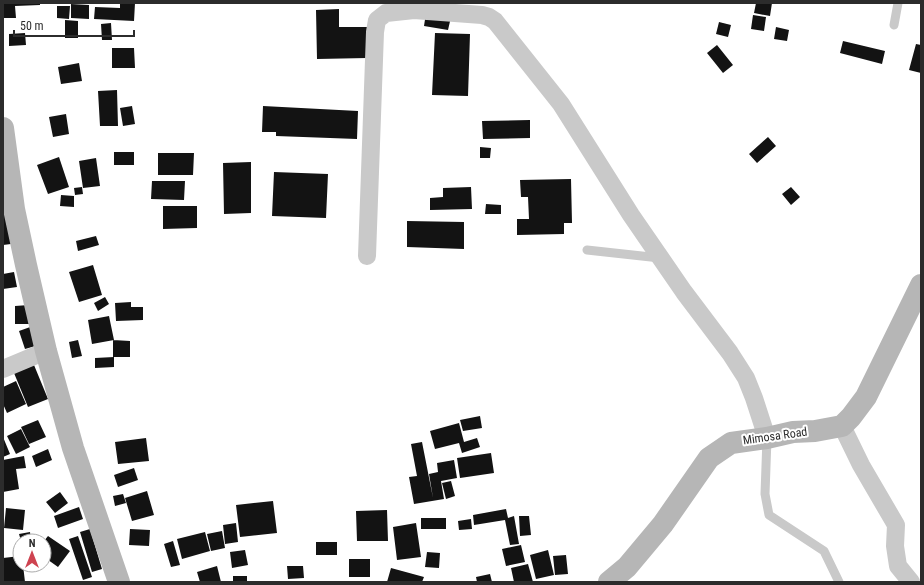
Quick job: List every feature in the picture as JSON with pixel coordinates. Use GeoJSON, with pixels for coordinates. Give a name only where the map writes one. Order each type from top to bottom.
{"type":"FeatureCollection","features":[{"type":"Feature","properties":{"kind":"street"},"geometry":{"type":"LineString","coordinates":[[367,256],[375,32],[377,20],[386,12],[414,10],[482,15],[489,17],[495,21],[561,104],[660,258],[730,353],[746,378],[767,438]]}},
{"type":"Feature","properties":{"kind":"street"},"geometry":{"type":"LineString","coordinates":[[3,128],[14,209],[46,351],[73,448],[119,582]]}},
{"type":"Feature","properties":{"kind":"street"},"geometry":{"type":"LineString","coordinates":[[911,582],[898,566],[895,546],[896,525],[861,465],[842,426],[852,417],[866,397],[921,285]]}},
{"type":"Feature","properties":{"kind":"street"},"geometry":{"type":"LineString","coordinates":[[3,370],[46,351]]}},
{"type":"Feature","properties":{"kind":"street","name":"Mimosa Road"},"geometry":{"type":"LineString","coordinates":[[609,582],[627,567],[664,524],[709,458],[732,443],[767,438],[793,432],[815,431],[842,426]]}},
{"type":"Feature","properties":{"kind":"lane"},"geometry":{"type":"LineString","coordinates":[[894,25],[898,3]]}},
{"type":"Feature","properties":{"kind":"lane"},"geometry":{"type":"LineString","coordinates":[[587,250],[660,258]]}},
{"type":"Feature","properties":{"kind":"lane"},"geometry":{"type":"LineString","coordinates":[[767,438],[765,494],[769,515],[824,552],[839,582]]}},
{"type":"Feature","properties":{"kind":"building"},"geometry":{"type":"Polygon","coordinates":[[[3,3],[40,3],[40,5],[15,6],[16,18],[3,18],[3,3]]]}},
{"type":"Feature","properties":{"kind":"building"},"geometry":{"type":"Polygon","coordinates":[[[120,3],[135,3],[134,21],[94,19],[95,7],[120,8],[120,3]]]}},
{"type":"Feature","properties":{"kind":"building"},"geometry":{"type":"Polygon","coordinates":[[[756,3],[772,3],[770,16],[754,13],[756,3]]]}},
{"type":"Feature","properties":{"kind":"building"},"geometry":{"type":"Polygon","coordinates":[[[71,4],[89,5],[89,19],[71,18],[71,4]]]}},
{"type":"Feature","properties":{"kind":"building"},"geometry":{"type":"Polygon","coordinates":[[[57,6],[70,6],[69,19],[57,18],[57,6]]]}},
{"type":"Feature","properties":{"kind":"building"},"geometry":{"type":"Polygon","coordinates":[[[339,9],[339,27],[367,27],[367,58],[317,59],[316,10],[339,9]]]}},
{"type":"Feature","properties":{"kind":"building"},"geometry":{"type":"Polygon","coordinates":[[[426,13],[451,17],[448,30],[424,26],[426,13]]]}},
{"type":"Feature","properties":{"kind":"building"},"geometry":{"type":"Polygon","coordinates":[[[753,15],[766,17],[764,31],[751,29],[753,15]]]}},
{"type":"Feature","properties":{"kind":"building"},"geometry":{"type":"Polygon","coordinates":[[[65,20],[78,21],[78,38],[65,38],[65,20]]]}},
{"type":"Feature","properties":{"kind":"building"},"geometry":{"type":"Polygon","coordinates":[[[719,22],[731,25],[728,37],[716,34],[719,22]]]}},
{"type":"Feature","properties":{"kind":"building"},"geometry":{"type":"Polygon","coordinates":[[[111,23],[112,40],[102,40],[101,24],[111,23]]]}},
{"type":"Feature","properties":{"kind":"building"},"geometry":{"type":"Polygon","coordinates":[[[776,27],[789,30],[787,41],[774,39],[776,27]]]}},
{"type":"Feature","properties":{"kind":"building"},"geometry":{"type":"Polygon","coordinates":[[[25,33],[26,45],[9,46],[9,34],[25,33]]]}},
{"type":"Feature","properties":{"kind":"building"},"geometry":{"type":"Polygon","coordinates":[[[435,33],[470,34],[468,96],[432,95],[435,33]]]}},
{"type":"Feature","properties":{"kind":"building"},"geometry":{"type":"Polygon","coordinates":[[[843,41],[885,51],[882,64],[840,53],[843,41]]]}},
{"type":"Feature","properties":{"kind":"building"},"geometry":{"type":"Polygon","coordinates":[[[916,44],[921,45],[921,73],[909,70],[916,44]]]}},
{"type":"Feature","properties":{"kind":"building"},"geometry":{"type":"Polygon","coordinates":[[[717,45],[733,65],[723,73],[707,53],[717,45]]]}},
{"type":"Feature","properties":{"kind":"building"},"geometry":{"type":"Polygon","coordinates":[[[112,48],[134,48],[135,68],[112,68],[112,48]]]}},
{"type":"Feature","properties":{"kind":"building"},"geometry":{"type":"Polygon","coordinates":[[[79,63],[82,81],[61,84],[58,67],[79,63]]]}},
{"type":"Feature","properties":{"kind":"building"},"geometry":{"type":"Polygon","coordinates":[[[117,90],[118,126],[100,126],[98,91],[117,90]]]}},
{"type":"Feature","properties":{"kind":"building"},"geometry":{"type":"Polygon","coordinates":[[[132,106],[135,124],[123,126],[120,108],[132,106]]]}},
{"type":"Feature","properties":{"kind":"building"},"geometry":{"type":"Polygon","coordinates":[[[263,106],[358,111],[357,139],[276,136],[276,132],[262,132],[263,106]]]}},
{"type":"Feature","properties":{"kind":"building"},"geometry":{"type":"Polygon","coordinates":[[[66,114],[69,134],[53,137],[49,117],[66,114]]]}},
{"type":"Feature","properties":{"kind":"building"},"geometry":{"type":"Polygon","coordinates":[[[530,120],[530,138],[483,139],[482,121],[530,120]]]}},
{"type":"Feature","properties":{"kind":"building"},"geometry":{"type":"Polygon","coordinates":[[[768,137],[776,146],[757,163],[749,154],[768,137]]]}},
{"type":"Feature","properties":{"kind":"building"},"geometry":{"type":"Polygon","coordinates":[[[480,147],[491,148],[490,158],[480,158],[480,147]]]}},
{"type":"Feature","properties":{"kind":"building"},"geometry":{"type":"Polygon","coordinates":[[[114,152],[134,152],[134,165],[114,165],[114,152]]]}},
{"type":"Feature","properties":{"kind":"building"},"geometry":{"type":"Polygon","coordinates":[[[158,153],[194,153],[193,175],[158,175],[158,153]]]}},
{"type":"Feature","properties":{"kind":"building"},"geometry":{"type":"Polygon","coordinates":[[[59,157],[69,187],[48,194],[37,165],[59,157]]]}},
{"type":"Feature","properties":{"kind":"building"},"geometry":{"type":"Polygon","coordinates":[[[96,158],[100,186],[83,188],[79,161],[96,158]]]}},
{"type":"Feature","properties":{"kind":"building"},"geometry":{"type":"Polygon","coordinates":[[[251,162],[251,213],[224,214],[223,163],[251,162]]]}},
{"type":"Feature","properties":{"kind":"building"},"geometry":{"type":"Polygon","coordinates":[[[274,172],[328,174],[326,218],[272,216],[274,172]]]}},
{"type":"Feature","properties":{"kind":"building"},"geometry":{"type":"Polygon","coordinates":[[[571,179],[572,223],[564,223],[564,234],[517,235],[517,219],[529,219],[528,197],[521,197],[520,180],[571,179]]]}},
{"type":"Feature","properties":{"kind":"building"},"geometry":{"type":"Polygon","coordinates":[[[152,181],[185,181],[184,200],[151,199],[152,181]]]}},
{"type":"Feature","properties":{"kind":"building"},"geometry":{"type":"Polygon","coordinates":[[[82,187],[83,194],[75,195],[74,188],[82,187]]]}},
{"type":"Feature","properties":{"kind":"building"},"geometry":{"type":"Polygon","coordinates":[[[471,187],[472,209],[430,210],[430,198],[443,197],[443,188],[471,187]]]}},
{"type":"Feature","properties":{"kind":"building"},"geometry":{"type":"Polygon","coordinates":[[[791,187],[800,197],[791,205],[782,194],[791,187]]]}},
{"type":"Feature","properties":{"kind":"building"},"geometry":{"type":"Polygon","coordinates":[[[3,192],[11,244],[3,245],[3,192]]]}},
{"type":"Feature","properties":{"kind":"building"},"geometry":{"type":"Polygon","coordinates":[[[61,195],[74,196],[74,207],[60,206],[61,195]]]}},
{"type":"Feature","properties":{"kind":"building"},"geometry":{"type":"Polygon","coordinates":[[[486,204],[501,205],[501,214],[485,214],[486,204]]]}},
{"type":"Feature","properties":{"kind":"building"},"geometry":{"type":"Polygon","coordinates":[[[163,206],[197,206],[197,228],[163,229],[163,206]]]}},
{"type":"Feature","properties":{"kind":"building"},"geometry":{"type":"Polygon","coordinates":[[[407,221],[464,222],[464,249],[407,247],[407,221]]]}},
{"type":"Feature","properties":{"kind":"building"},"geometry":{"type":"Polygon","coordinates":[[[96,236],[99,245],[78,251],[76,241],[96,236]]]}},
{"type":"Feature","properties":{"kind":"building"},"geometry":{"type":"Polygon","coordinates":[[[93,265],[102,295],[79,302],[69,272],[93,265]]]}},
{"type":"Feature","properties":{"kind":"building"},"geometry":{"type":"Polygon","coordinates":[[[14,272],[17,287],[3,289],[3,274],[14,272]]]}},
{"type":"Feature","properties":{"kind":"building"},"geometry":{"type":"Polygon","coordinates":[[[105,297],[109,304],[98,311],[94,303],[105,297]]]}},
{"type":"Feature","properties":{"kind":"building"},"geometry":{"type":"Polygon","coordinates":[[[131,302],[131,307],[143,307],[143,320],[116,321],[115,303],[131,302]]]}},
{"type":"Feature","properties":{"kind":"building"},"geometry":{"type":"Polygon","coordinates":[[[29,305],[29,324],[15,324],[15,306],[29,305]]]}},
{"type":"Feature","properties":{"kind":"building"},"geometry":{"type":"Polygon","coordinates":[[[109,316],[114,340],[92,344],[88,320],[109,316]]]}},
{"type":"Feature","properties":{"kind":"building"},"geometry":{"type":"Polygon","coordinates":[[[33,326],[39,345],[25,349],[19,331],[33,326]]]}},
{"type":"Feature","properties":{"kind":"building"},"geometry":{"type":"Polygon","coordinates":[[[78,340],[82,356],[72,358],[69,342],[78,340]]]}},
{"type":"Feature","properties":{"kind":"building"},"geometry":{"type":"Polygon","coordinates":[[[113,340],[130,341],[130,357],[113,357],[113,340]]]}},
{"type":"Feature","properties":{"kind":"building"},"geometry":{"type":"Polygon","coordinates":[[[114,357],[114,367],[95,368],[95,358],[114,357]]]}},
{"type":"Feature","properties":{"kind":"building"},"geometry":{"type":"Polygon","coordinates":[[[34,365],[48,399],[28,407],[14,373],[34,365]]]}},
{"type":"Feature","properties":{"kind":"building"},"geometry":{"type":"Polygon","coordinates":[[[16,381],[26,404],[7,413],[3,404],[3,387],[16,381]]]}},
{"type":"Feature","properties":{"kind":"building"},"geometry":{"type":"Polygon","coordinates":[[[480,416],[482,428],[463,431],[460,420],[480,416]]]}},
{"type":"Feature","properties":{"kind":"building"},"geometry":{"type":"Polygon","coordinates":[[[38,420],[46,437],[29,444],[21,427],[38,420]]]}},
{"type":"Feature","properties":{"kind":"building"},"geometry":{"type":"Polygon","coordinates":[[[459,423],[464,442],[477,438],[480,447],[462,453],[459,443],[435,449],[430,431],[459,423]]]}},
{"type":"Feature","properties":{"kind":"building"},"geometry":{"type":"Polygon","coordinates":[[[21,429],[30,447],[16,454],[7,436],[21,429]]]}},
{"type":"Feature","properties":{"kind":"building"},"geometry":{"type":"Polygon","coordinates":[[[3,437],[10,454],[3,457],[3,437]]]}},
{"type":"Feature","properties":{"kind":"building"},"geometry":{"type":"Polygon","coordinates":[[[146,438],[149,461],[118,464],[115,442],[146,438]]]}},
{"type":"Feature","properties":{"kind":"building"},"geometry":{"type":"Polygon","coordinates":[[[422,442],[433,498],[429,474],[438,472],[437,463],[454,460],[457,478],[441,481],[444,499],[414,504],[409,477],[417,476],[411,444],[422,442]]]}},
{"type":"Feature","properties":{"kind":"building"},"geometry":{"type":"Polygon","coordinates":[[[48,449],[52,460],[36,467],[32,456],[48,449]]]}},
{"type":"Feature","properties":{"kind":"building"},"geometry":{"type":"Polygon","coordinates":[[[491,453],[494,473],[460,478],[457,458],[491,453]]]}},
{"type":"Feature","properties":{"kind":"building"},"geometry":{"type":"Polygon","coordinates":[[[24,456],[26,468],[16,469],[19,489],[3,492],[3,460],[24,456]]]}},
{"type":"Feature","properties":{"kind":"building"},"geometry":{"type":"Polygon","coordinates":[[[134,468],[138,480],[118,487],[114,475],[134,468]]]}},
{"type":"Feature","properties":{"kind":"building"},"geometry":{"type":"Polygon","coordinates":[[[451,481],[455,496],[446,499],[442,483],[451,481]]]}},
{"type":"Feature","properties":{"kind":"building"},"geometry":{"type":"Polygon","coordinates":[[[147,491],[154,515],[132,521],[125,498],[147,491]]]}},
{"type":"Feature","properties":{"kind":"building"},"geometry":{"type":"Polygon","coordinates":[[[60,492],[68,503],[55,513],[46,502],[60,492]]]}},
{"type":"Feature","properties":{"kind":"building"},"geometry":{"type":"Polygon","coordinates":[[[123,494],[126,503],[115,506],[113,496],[123,494]]]}},
{"type":"Feature","properties":{"kind":"building"},"geometry":{"type":"Polygon","coordinates":[[[273,501],[277,533],[240,537],[236,505],[273,501]]]}},
{"type":"Feature","properties":{"kind":"building"},"geometry":{"type":"Polygon","coordinates":[[[79,507],[83,519],[58,528],[54,516],[79,507]]]}},
{"type":"Feature","properties":{"kind":"building"},"geometry":{"type":"Polygon","coordinates":[[[6,508],[25,510],[23,530],[4,528],[6,508]]]}},
{"type":"Feature","properties":{"kind":"building"},"geometry":{"type":"Polygon","coordinates":[[[506,509],[508,518],[514,516],[519,544],[510,545],[505,520],[474,525],[473,515],[506,509]]]}},
{"type":"Feature","properties":{"kind":"building"},"geometry":{"type":"Polygon","coordinates":[[[387,510],[388,541],[357,541],[356,511],[387,510]]]}},
{"type":"Feature","properties":{"kind":"building"},"geometry":{"type":"Polygon","coordinates":[[[519,516],[529,516],[531,535],[520,536],[519,516]]]}},
{"type":"Feature","properties":{"kind":"building"},"geometry":{"type":"Polygon","coordinates":[[[421,518],[446,518],[446,529],[421,529],[421,518]]]}},
{"type":"Feature","properties":{"kind":"building"},"geometry":{"type":"Polygon","coordinates":[[[471,519],[472,529],[459,530],[458,521],[471,519]]]}},
{"type":"Feature","properties":{"kind":"building"},"geometry":{"type":"Polygon","coordinates":[[[236,523],[238,542],[225,544],[223,525],[236,523]]]}},
{"type":"Feature","properties":{"kind":"building"},"geometry":{"type":"Polygon","coordinates":[[[416,523],[421,557],[397,560],[393,527],[416,523]]]}},
{"type":"Feature","properties":{"kind":"building"},"geometry":{"type":"Polygon","coordinates":[[[90,529],[102,569],[92,572],[80,532],[90,529]]]}},
{"type":"Feature","properties":{"kind":"building"},"geometry":{"type":"Polygon","coordinates":[[[130,529],[150,530],[149,546],[129,545],[130,529]]]}},
{"type":"Feature","properties":{"kind":"building"},"geometry":{"type":"Polygon","coordinates":[[[222,531],[225,548],[211,551],[207,534],[222,531]]]}},
{"type":"Feature","properties":{"kind":"building"},"geometry":{"type":"Polygon","coordinates":[[[205,532],[210,551],[182,559],[177,539],[205,532]]]}},
{"type":"Feature","properties":{"kind":"building"},"geometry":{"type":"Polygon","coordinates":[[[78,536],[92,577],[83,580],[69,539],[78,536]]]}},
{"type":"Feature","properties":{"kind":"building"},"geometry":{"type":"Polygon","coordinates":[[[52,539],[70,551],[58,567],[52,563],[52,539]]]}},
{"type":"Feature","properties":{"kind":"building"},"geometry":{"type":"Polygon","coordinates":[[[173,541],[180,565],[171,567],[164,544],[173,541]]]}},
{"type":"Feature","properties":{"kind":"building"},"geometry":{"type":"Polygon","coordinates":[[[316,542],[337,542],[337,555],[316,555],[316,542]]]}},
{"type":"Feature","properties":{"kind":"building"},"geometry":{"type":"Polygon","coordinates":[[[521,545],[525,562],[506,566],[502,549],[521,545]]]}},
{"type":"Feature","properties":{"kind":"building"},"geometry":{"type":"Polygon","coordinates":[[[245,550],[248,565],[232,568],[230,552],[245,550]]]}},
{"type":"Feature","properties":{"kind":"building"},"geometry":{"type":"Polygon","coordinates":[[[548,550],[554,575],[536,579],[530,555],[548,550]]]}},
{"type":"Feature","properties":{"kind":"building"},"geometry":{"type":"Polygon","coordinates":[[[427,552],[440,553],[439,568],[425,567],[427,552]]]}},
{"type":"Feature","properties":{"kind":"building"},"geometry":{"type":"Polygon","coordinates":[[[566,555],[568,574],[555,575],[553,556],[566,555]]]}},
{"type":"Feature","properties":{"kind":"building"},"geometry":{"type":"Polygon","coordinates":[[[12,557],[12,573],[24,573],[25,582],[3,582],[3,558],[12,557]]]}},
{"type":"Feature","properties":{"kind":"building"},"geometry":{"type":"Polygon","coordinates":[[[349,559],[370,559],[370,577],[349,577],[349,559]]]}},
{"type":"Feature","properties":{"kind":"building"},"geometry":{"type":"Polygon","coordinates":[[[528,564],[533,582],[514,582],[511,568],[528,564]]]}},
{"type":"Feature","properties":{"kind":"building"},"geometry":{"type":"Polygon","coordinates":[[[217,566],[221,582],[200,582],[197,572],[217,566]]]}},
{"type":"Feature","properties":{"kind":"building"},"geometry":{"type":"Polygon","coordinates":[[[287,566],[303,566],[304,578],[288,579],[287,566]]]}},
{"type":"Feature","properties":{"kind":"building"},"geometry":{"type":"Polygon","coordinates":[[[391,568],[424,577],[422,582],[387,582],[391,568]]]}},
{"type":"Feature","properties":{"kind":"building"},"geometry":{"type":"Polygon","coordinates":[[[490,574],[492,582],[477,582],[476,577],[490,574]]]}},
{"type":"Feature","properties":{"kind":"building"},"geometry":{"type":"Polygon","coordinates":[[[233,576],[247,576],[247,582],[233,582],[233,576]]]}}]}
